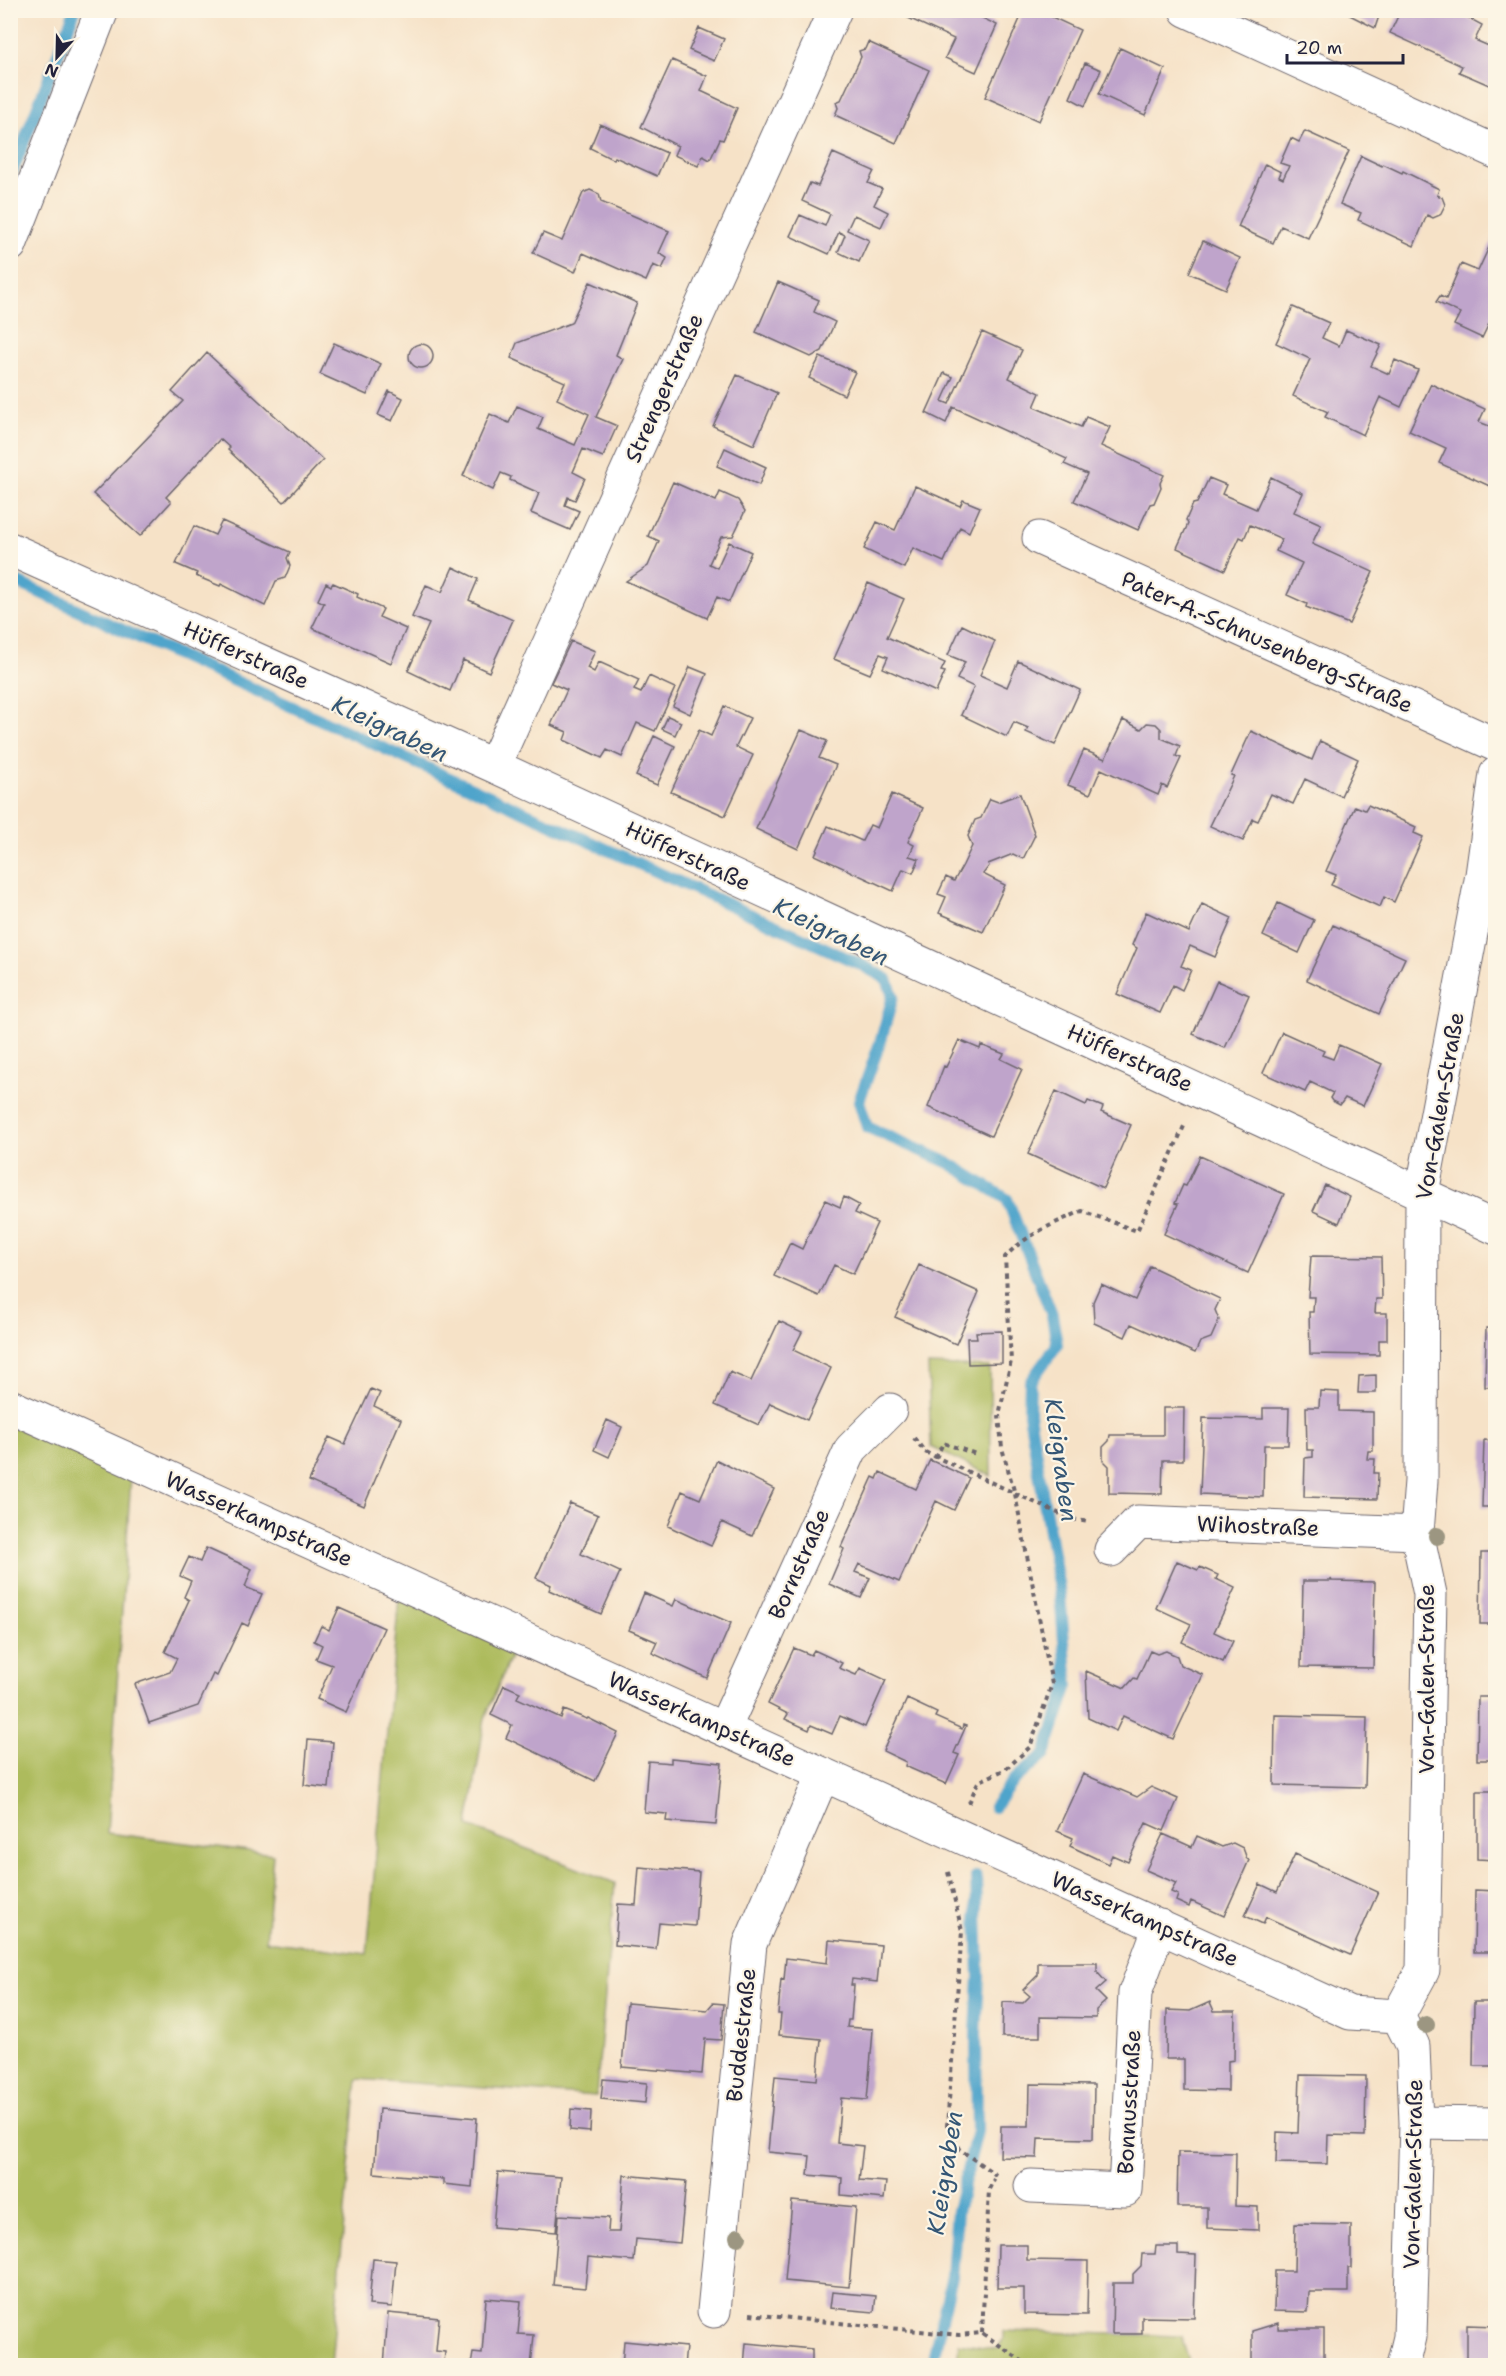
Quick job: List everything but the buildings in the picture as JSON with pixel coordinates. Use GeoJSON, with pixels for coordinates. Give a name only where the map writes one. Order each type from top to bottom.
{"type":"FeatureCollection","features":[{"type":"Feature","properties":{"kind":"street"},"geometry":{"type":"LineString","coordinates":[[10,245],[102,10]]}},
{"type":"Feature","properties":{"kind":"street","name":"Strengerstraße"},"geometry":{"type":"LineString","coordinates":[[494,766],[835,10]]}},
{"type":"Feature","properties":{"kind":"street"},"geometry":{"type":"LineString","coordinates":[[1186,10],[1496,152]]}},
{"type":"Feature","properties":{"kind":"street","name":"Pater-A.-Schnusenberg-Straße"},"geometry":{"type":"LineString","coordinates":[[1039,538],[1496,745]]}},
{"type":"Feature","properties":{"kind":"street","name":"Hüfferstraße"},"geometry":{"type":"LineString","coordinates":[[10,549],[494,766],[1496,1228]]}},
{"type":"Feature","properties":{"kind":"street","name":"Von-Galen-Straße"},"geometry":{"type":"LineString","coordinates":[[1403,2366],[1410,2337],[1416,2123],[1413,2046],[1398,2016],[1423,1970],[1430,1594],[1417,1533],[1421,1481],[1422,1193],[1482,875],[1496,774]]}},
{"type":"Feature","properties":{"kind":"street","name":"Wasserkampstraße"},"geometry":{"type":"LineString","coordinates":[[10,1406],[1350,2013],[1398,2016]]}},
{"type":"Feature","properties":{"kind":"street","name":"Bornstraße"},"geometry":{"type":"LineString","coordinates":[[724,1729],[851,1449],[890,1410]]}},
{"type":"Feature","properties":{"kind":"street","name":"Wihostraße"},"geometry":{"type":"LineString","coordinates":[[1111,1550],[1137,1522],[1417,1533]]}},
{"type":"Feature","properties":{"kind":"street","name":"Buddestraße"},"geometry":{"type":"LineString","coordinates":[[714,2311],[750,1944],[823,1774]]}},
{"type":"Feature","properties":{"kind":"street","name":"Bonnusstraße"},"geometry":{"type":"LineString","coordinates":[[1031,2186],[1125,2190],[1135,1993],[1160,1926]]}},
{"type":"Feature","properties":{"kind":"street"},"geometry":{"type":"LineString","coordinates":[[1416,2123],[1496,2124]]}},
{"type":"Feature","properties":{"kind":"path"},"geometry":{"type":"LineString","coordinates":[[1031,2186],[1023,2177],[996,2175],[986,2169],[959,2149],[947,2126],[962,1931],[947,1867],[956,1833],[978,1782],[1006,1769],[1030,1747],[1052,1684],[1015,1494],[1002,1448],[999,1415],[1011,1361],[1005,1257],[1048,1226],[1082,1210],[1137,1231],[1200,1090]]}},
{"type":"Feature","properties":{"kind":"path"},"geometry":{"type":"LineString","coordinates":[[890,1410],[925,1452],[1071,1519]]}},
{"type":"Feature","properties":{"kind":"path"},"geometry":{"type":"LineString","coordinates":[[936,1458],[944,1443],[976,1454]]}},
{"type":"Feature","properties":{"kind":"path"},"geometry":{"type":"LineString","coordinates":[[982,2333],[989,2189],[996,2175]]}},
{"type":"Feature","properties":{"kind":"path"},"geometry":{"type":"LineString","coordinates":[[714,2311],[958,2335],[982,2333],[1029,2366]]}},
{"type":"Feature","properties":{"kind":"green space"},"geometry":{"type":"Polygon","coordinates":[[[928,1365],[990,1367],[991,1476],[931,1447],[928,1365]]]}},
{"type":"Feature","properties":{"kind":"green space"},"geometry":{"type":"Polygon","coordinates":[[[10,1425],[131,1477],[107,1833],[273,1854],[266,1941],[367,1954],[399,1598],[513,1650],[485,1718],[468,1826],[615,1883],[596,2096],[357,2079],[331,2365],[11,2365],[10,1425]]]}},
{"type":"Feature","properties":{"kind":"green space"},"geometry":{"type":"Polygon","coordinates":[[[1004,2331],[1181,2336],[1190,2365],[957,2365],[959,2343],[996,2349],[1004,2340],[1004,2331]]]}},
{"type":"Feature","properties":{"kind":"waterway","name":"Kleigraben"},"geometry":{"type":"LineString","coordinates":[[10,178],[75,10]]}},
{"type":"Feature","properties":{"kind":"waterway","name":"Kleigraben"},"geometry":{"type":"LineString","coordinates":[[10,579],[860,964],[887,979],[893,996],[881,1040],[859,1101],[867,1127],[949,1163],[1007,1199],[1052,1315],[1057,1345],[1030,1382],[1029,1414],[1060,1595],[1068,1685],[1045,1754],[1013,1781],[994,1807]]}},
{"type":"Feature","properties":{"kind":"waterway","name":"Kleigraben"},"geometry":{"type":"LineString","coordinates":[[934,2366],[934,2354],[952,2276],[957,2211],[977,2131],[976,2032],[979,1977],[976,1877]]}}]}
